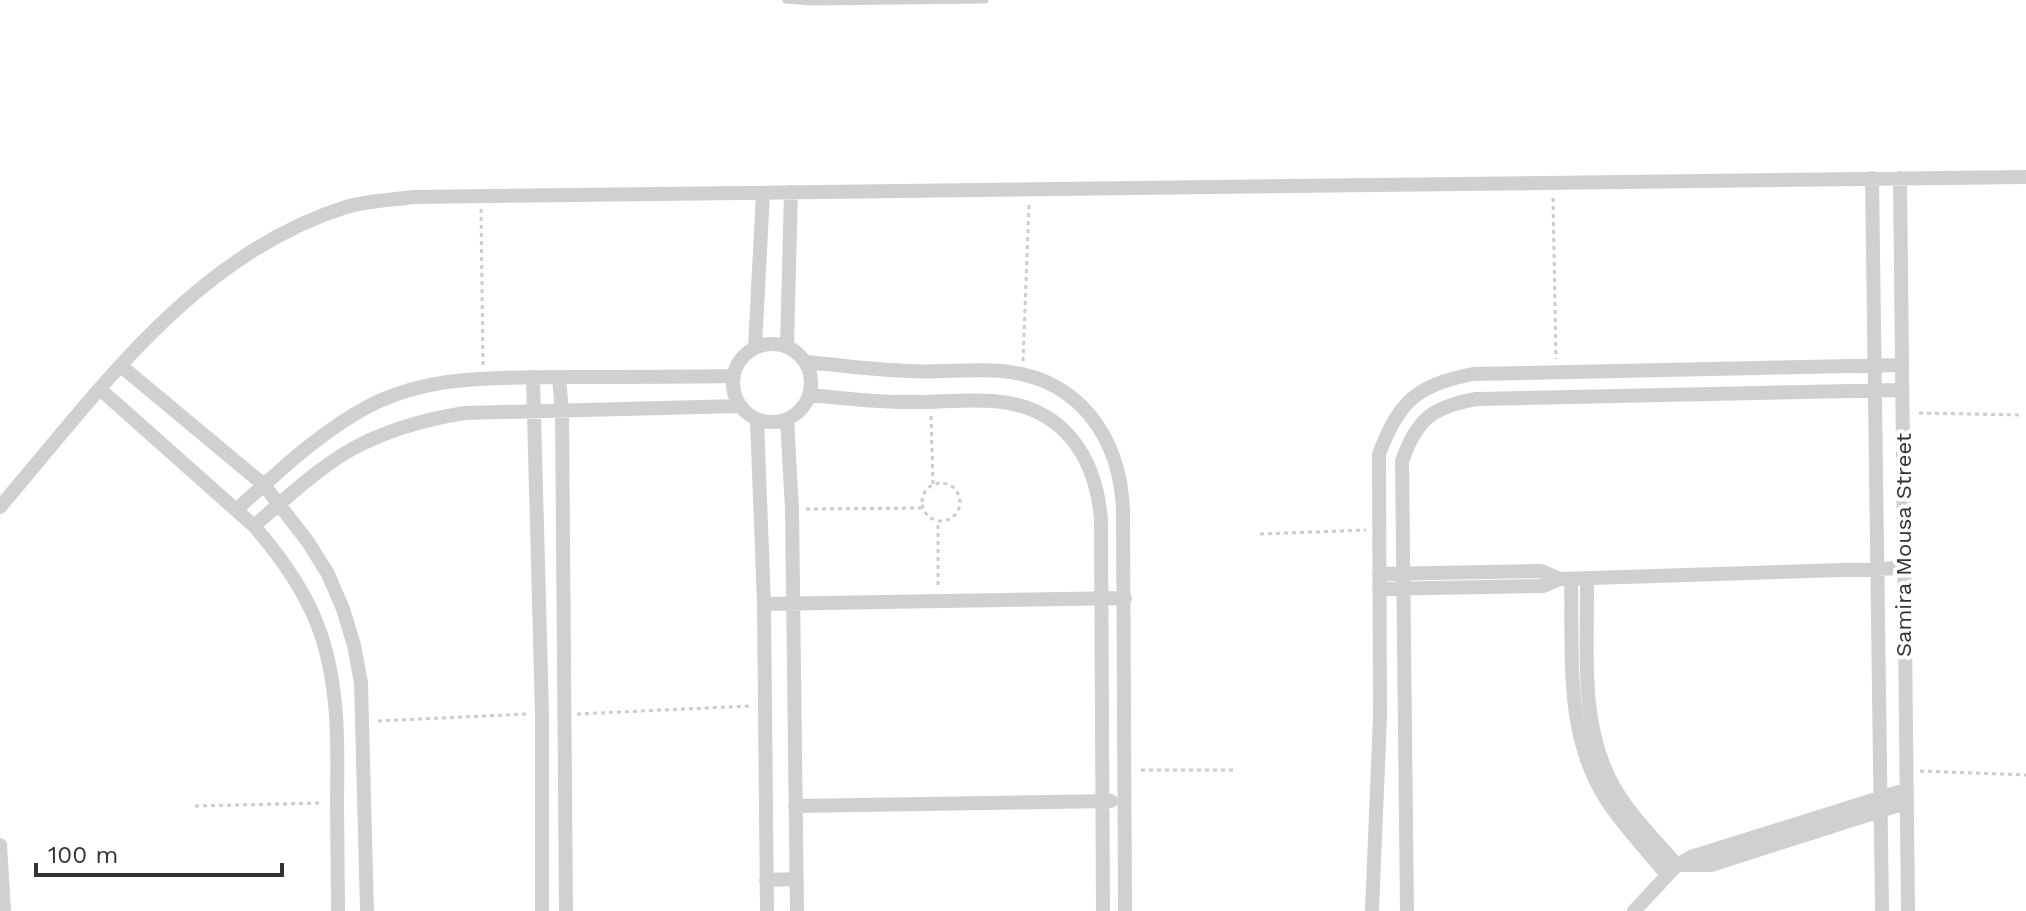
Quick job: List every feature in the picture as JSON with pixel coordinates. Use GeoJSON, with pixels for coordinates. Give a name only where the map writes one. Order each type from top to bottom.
{"type":"FeatureCollection","features":[{"type":"Feature","properties":{"kind":"street"},"geometry":{"type":"LineString","coordinates":[[0,507],[121,366],[201,286],[246,253],[294,228],[349,206],[413,197],[2026,177]]}},
{"type":"Feature","properties":{"kind":"street","name":"Samira Mousa Street"},"geometry":{"type":"LineString","coordinates":[[1872,178],[1882,911]]}},
{"type":"Feature","properties":{"kind":"street","name":"Samira Mousa Street"},"geometry":{"type":"LineString","coordinates":[[1900,178],[1904,771],[1908,911]]}},
{"type":"Feature","properties":{"kind":"street"},"geometry":{"type":"LineString","coordinates":[[787,346],[791,192]]}},
{"type":"Feature","properties":{"kind":"street"},"geometry":{"type":"LineString","coordinates":[[755,347],[763,193]]}},
{"type":"Feature","properties":{"kind":"street"},"geometry":{"type":"LineString","coordinates":[[765,344],[787,346],[805,362],[811,384],[809,395],[800,411],[787,419],[777,422],[757,420],[739,406],[732,387],[737,364],[755,347],[765,344]]}},
{"type":"Feature","properties":{"kind":"street"},"geometry":{"type":"LineString","coordinates":[[805,362],[909,371],[1000,371],[1022,374],[1047,383],[1069,396],[1089,414],[1105,435],[1116,458],[1122,484],[1125,911]]}},
{"type":"Feature","properties":{"kind":"street"},"geometry":{"type":"LineString","coordinates":[[1372,911],[1380,717],[1379,454],[1390,423],[1412,397],[1441,380],[1473,374],[1902,365]]}},
{"type":"Feature","properties":{"kind":"street"},"geometry":{"type":"LineString","coordinates":[[121,366],[264,485],[321,563],[343,609],[357,658],[363,721],[367,911]]}},
{"type":"Feature","properties":{"kind":"street"},"geometry":{"type":"LineString","coordinates":[[236,510],[322,437],[371,405],[425,385],[483,377],[733,376]]}},
{"type":"Feature","properties":{"kind":"street"},"geometry":{"type":"LineString","coordinates":[[533,377],[542,714],[542,911]]}},
{"type":"Feature","properties":{"kind":"street"},"geometry":{"type":"LineString","coordinates":[[559,377],[562,412],[566,911]]}},
{"type":"Feature","properties":{"kind":"street"},"geometry":{"type":"LineString","coordinates":[[101,390],[254,526],[275,550],[300,588],[319,629],[333,687],[338,760],[338,911]]}},
{"type":"Feature","properties":{"kind":"street"},"geometry":{"type":"LineString","coordinates":[[1407,911],[1402,461],[1411,437],[1428,417],[1450,403],[1476,399],[1902,390]]}},
{"type":"Feature","properties":{"kind":"street"},"geometry":{"type":"LineString","coordinates":[[809,395],[1014,403],[1053,421],[1074,440],[1090,464],[1099,491],[1103,911]]}},
{"type":"Feature","properties":{"kind":"street"},"geometry":{"type":"LineString","coordinates":[[254,526],[351,450],[407,426],[465,413],[739,406]]}},
{"type":"Feature","properties":{"kind":"street"},"geometry":{"type":"LineString","coordinates":[[787,419],[792,509],[797,911]]}},
{"type":"Feature","properties":{"kind":"street"},"geometry":{"type":"LineString","coordinates":[[757,420],[764,604],[767,911]]}},
{"type":"Feature","properties":{"kind":"street"},"geometry":{"type":"LineString","coordinates":[[1379,582],[1543,586],[1572,579],[1904,568]]}},
{"type":"Feature","properties":{"kind":"street"},"geometry":{"type":"LineString","coordinates":[[1572,579],[1595,740],[1616,791],[1672,870]]}},
{"type":"Feature","properties":{"kind":"street"},"geometry":{"type":"LineString","coordinates":[[764,604],[1125,598]]}},
{"type":"Feature","properties":{"kind":"street"},"geometry":{"type":"LineString","coordinates":[[1634,911],[1672,870],[1700,854],[1905,796]]}},
{"type":"Feature","properties":{"kind":"street"},"geometry":{"type":"LineString","coordinates":[[795,806],[1125,801]]}},
{"type":"Feature","properties":{"kind":"street"},"geometry":{"type":"LineString","coordinates":[[0,845],[4,911]]}},
{"type":"Feature","properties":{"kind":"street"},"geometry":{"type":"LineString","coordinates":[[766,880],[796,879]]}},
{"type":"Feature","properties":{"kind":"lane"},"geometry":{"type":"LineString","coordinates":[[786,0],[985,0]]}},
{"type":"Feature","properties":{"kind":"path"},"geometry":{"type":"LineString","coordinates":[[1553,183],[1556,372]]}},
{"type":"Feature","properties":{"kind":"path"},"geometry":{"type":"LineString","coordinates":[[1022,374],[1030,189]]}},
{"type":"Feature","properties":{"kind":"path"},"geometry":{"type":"LineString","coordinates":[[481,197],[483,377]]}},
{"type":"Feature","properties":{"kind":"path"},"geometry":{"type":"LineString","coordinates":[[931,402],[933,484]]}},
{"type":"Feature","properties":{"kind":"path"},"geometry":{"type":"LineString","coordinates":[[1903,413],[2022,415]]}},
{"type":"Feature","properties":{"kind":"path"},"geometry":{"type":"LineString","coordinates":[[792,509],[922,508],[938,521],[958,511],[960,498],[947,483],[933,484],[924,492],[922,508]]}},
{"type":"Feature","properties":{"kind":"path"},"geometry":{"type":"LineString","coordinates":[[938,521],[938,601]]}},
{"type":"Feature","properties":{"kind":"path"},"geometry":{"type":"LineString","coordinates":[[1260,534],[1378,529]]}},
{"type":"Feature","properties":{"kind":"path"},"geometry":{"type":"LineString","coordinates":[[565,714],[765,705]]}},
{"type":"Feature","properties":{"kind":"path"},"geometry":{"type":"LineString","coordinates":[[363,721],[542,714]]}},
{"type":"Feature","properties":{"kind":"path"},"geometry":{"type":"LineString","coordinates":[[1125,770],[1234,770]]}},
{"type":"Feature","properties":{"kind":"path"},"geometry":{"type":"LineString","coordinates":[[1904,771],[2026,775]]}},
{"type":"Feature","properties":{"kind":"path"},"geometry":{"type":"LineString","coordinates":[[195,806],[337,803]]}}]}
